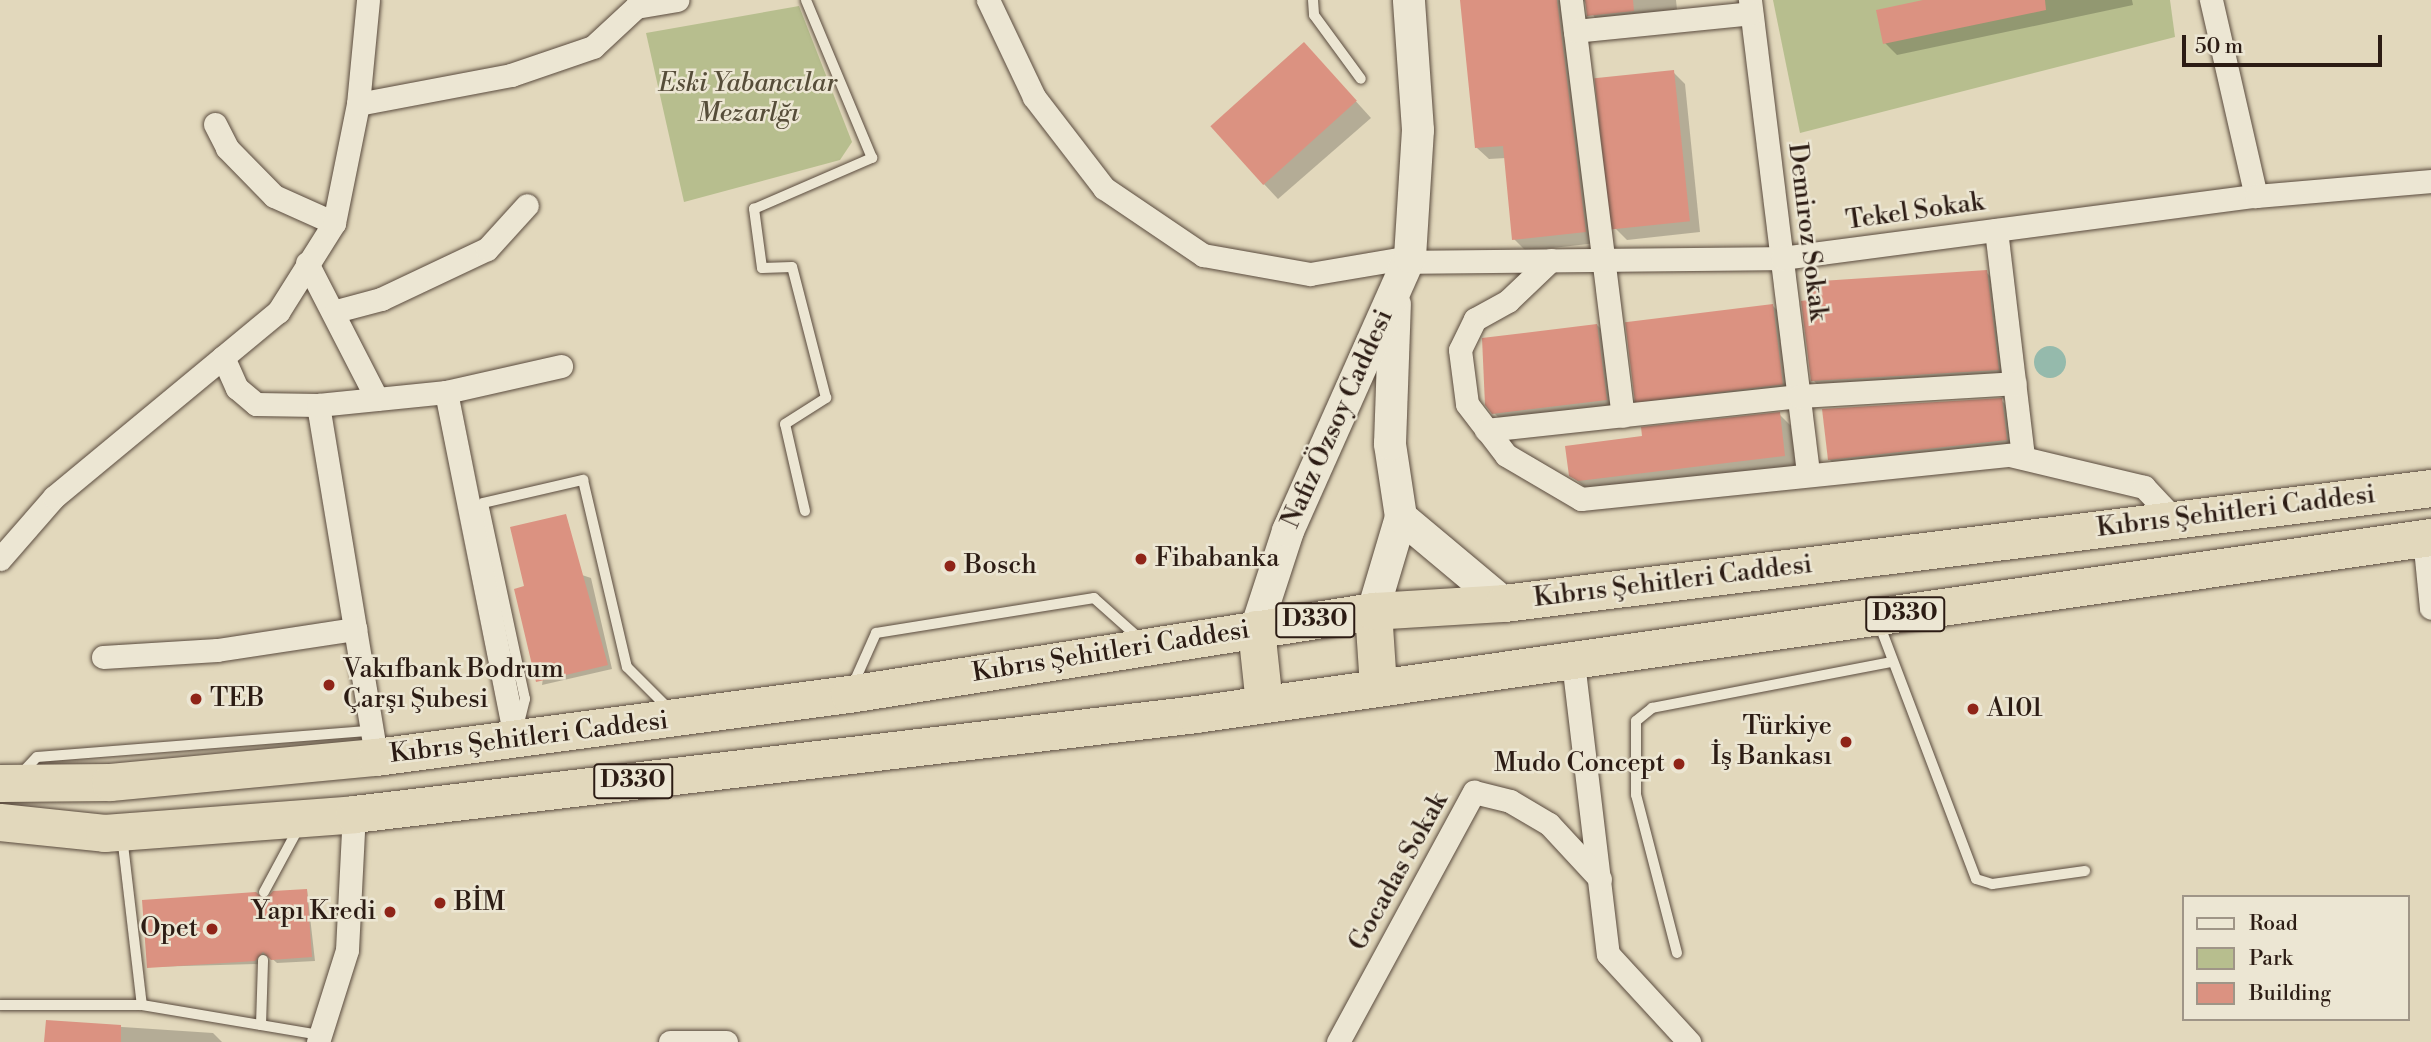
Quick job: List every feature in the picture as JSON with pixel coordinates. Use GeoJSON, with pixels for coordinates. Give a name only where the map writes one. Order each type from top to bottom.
{"type":"FeatureCollection","features":[{"type":"Feature","properties":{"kind":"highway","name":"Kıbrıs Şehitleri Caddesi"},"geometry":{"type":"LineString","coordinates":[[5,785],[373,744],[515,736],[678,718],[849,694],[1373,611],[1504,603],[2431,488]]}},
{"type":"Feature","properties":{"kind":"highway","name":"Kıbrıs Şehitleri Caddesi"},"geometry":{"type":"LineString","coordinates":[[0,822],[121,831],[354,814],[1264,704],[1378,686],[1573,662],[2427,537]]}},
{"type":"Feature","properties":{"kind":"highway"},"geometry":{"type":"LineString","coordinates":[[1373,611],[1378,686]]}},
{"type":"Feature","properties":{"kind":"highway"},"geometry":{"type":"LineString","coordinates":[[1256,629],[1264,704]]}},
{"type":"Feature","properties":{"kind":"main road","name":"Nafiz Özsoy Caddesi"},"geometry":{"type":"LineString","coordinates":[[1373,611],[1401,517],[1390,444],[1403,269],[1419,130],[1409,0]]}},
{"type":"Feature","properties":{"kind":"main road","name":"Nafiz Özsoy Caddesi"},"geometry":{"type":"LineString","coordinates":[[1256,629],[1288,531],[1403,269]]}},
{"type":"Feature","properties":{"kind":"main road"},"geometry":{"type":"LineString","coordinates":[[1401,517],[1504,603]]}},
{"type":"Feature","properties":{"kind":"street"},"geometry":{"type":"LineString","coordinates":[[0,559],[54,497],[278,312],[334,223],[358,104],[368,0]]}},
{"type":"Feature","properties":{"kind":"street"},"geometry":{"type":"LineString","coordinates":[[358,104],[511,75],[593,47],[636,7],[677,0]]}},
{"type":"Feature","properties":{"kind":"street","name":"Tekel Sokak"},"geometry":{"type":"LineString","coordinates":[[988,0],[1034,97],[1104,188],[1203,255],[1310,274],[1551,260],[1782,258],[2256,196],[2431,181]]}},
{"type":"Feature","properties":{"kind":"street"},"geometry":{"type":"LineString","coordinates":[[1572,0],[1623,416]]}},
{"type":"Feature","properties":{"kind":"street"},"geometry":{"type":"LineString","coordinates":[[2211,0],[2256,196]]}},
{"type":"Feature","properties":{"kind":"street"},"geometry":{"type":"LineString","coordinates":[[1575,31],[1750,7]]}},
{"type":"Feature","properties":{"kind":"street","name":"Demiroz Sokak"},"geometry":{"type":"LineString","coordinates":[[1750,7],[1808,472]]}},
{"type":"Feature","properties":{"kind":"street"},"geometry":{"type":"LineString","coordinates":[[215,124],[227,148],[274,196],[334,223]]}},
{"type":"Feature","properties":{"kind":"street"},"geometry":{"type":"LineString","coordinates":[[336,311],[381,299],[487,249],[527,205]]}},
{"type":"Feature","properties":{"kind":"street"},"geometry":{"type":"LineString","coordinates":[[1996,230],[2023,457]]}},
{"type":"Feature","properties":{"kind":"street"},"geometry":{"type":"LineString","coordinates":[[1551,260],[1508,301],[1475,319],[1460,350],[1467,404],[1506,455],[1581,499],[1808,472],[2023,457],[2144,487],[2175,520]]}},
{"type":"Feature","properties":{"kind":"street"},"geometry":{"type":"LineString","coordinates":[[307,264],[336,311],[377,399]]}},
{"type":"Feature","properties":{"kind":"street"},"geometry":{"type":"LineString","coordinates":[[223,357],[237,388],[256,404],[318,405],[446,392],[561,366]]}},
{"type":"Feature","properties":{"kind":"street"},"geometry":{"type":"LineString","coordinates":[[1486,430],[1798,396],[2015,383]]}},
{"type":"Feature","properties":{"kind":"street"},"geometry":{"type":"LineString","coordinates":[[446,392],[515,736]]}},
{"type":"Feature","properties":{"kind":"street"},"geometry":{"type":"LineString","coordinates":[[318,405],[373,744]]}},
{"type":"Feature","properties":{"kind":"street"},"geometry":{"type":"LineString","coordinates":[[2427,537],[2431,608]]}},
{"type":"Feature","properties":{"kind":"street"},"geometry":{"type":"LineString","coordinates":[[103,657],[217,650],[355,629]]}},
{"type":"Feature","properties":{"kind":"street"},"geometry":{"type":"LineString","coordinates":[[1573,662],[1608,954],[1689,1042]]}},
{"type":"Feature","properties":{"kind":"street","name":"Gocadas Sokak"},"geometry":{"type":"LineString","coordinates":[[1338,1042],[1474,792],[1510,801],[1549,824],[1600,879]]}},
{"type":"Feature","properties":{"kind":"street"},"geometry":{"type":"LineString","coordinates":[[319,1039],[347,950],[354,814]]}},
{"type":"Feature","properties":{"kind":"street"},"geometry":{"type":"LineString","coordinates":[[670,1042],[726,1042]]}},
{"type":"Feature","properties":{"kind":"lane"},"geometry":{"type":"LineString","coordinates":[[806,0],[872,159],[754,209],[762,268],[792,267],[826,398],[785,424],[806,511]]}},
{"type":"Feature","properties":{"kind":"lane"},"geometry":{"type":"LineString","coordinates":[[1313,0],[1314,15],[1361,79]]}},
{"type":"Feature","properties":{"kind":"lane"},"geometry":{"type":"LineString","coordinates":[[515,736],[525,699],[483,503],[583,480],[627,667],[678,718]]}},
{"type":"Feature","properties":{"kind":"lane"},"geometry":{"type":"LineString","coordinates":[[849,694],[876,633],[1094,598],[1147,645]]}},
{"type":"Feature","properties":{"kind":"lane"},"geometry":{"type":"LineString","coordinates":[[1877,618],[1890,662],[1976,879],[1992,884],[2085,871]]}},
{"type":"Feature","properties":{"kind":"lane"},"geometry":{"type":"LineString","coordinates":[[1677,953],[1636,795],[1636,720],[1652,708],[1890,662]]}},
{"type":"Feature","properties":{"kind":"lane"},"geometry":{"type":"LineString","coordinates":[[264,892],[304,818]]}},
{"type":"Feature","properties":{"kind":"lane"},"geometry":{"type":"LineString","coordinates":[[121,831],[142,1004]]}},
{"type":"Feature","properties":{"kind":"lane"},"geometry":{"type":"LineString","coordinates":[[261,1025],[263,960]]}},
{"type":"Feature","properties":{"kind":"lane"},"geometry":{"type":"LineString","coordinates":[[0,1005],[142,1004],[261,1025],[319,1039]]}},
{"type":"Feature","properties":{"kind":"green space"},"geometry":{"type":"Polygon","coordinates":[[[1773,0],[2170,0],[2175,37],[1800,133],[1773,0]]]}},
{"type":"Feature","properties":{"kind":"green space","name":"Eski Yabancılar Mezarlğı"},"geometry":{"type":"Polygon","coordinates":[[[799,6],[852,142],[840,160],[684,202],[646,33],[799,6]]]}},
{"type":"Feature","properties":{"kind":"shaded area"},"geometry":{"type":"Polygon","coordinates":[[[2050,346],[2061,351],[2066,362],[2061,373],[2050,378],[2039,373],[2034,362],[2039,351],[2050,346]]]}},
{"type":"Feature","properties":{"kind":"building"},"geometry":{"type":"Polygon","coordinates":[[[1460,0],[1557,0],[1586,232],[1512,240],[1503,146],[1475,148],[1460,0]]]}},
{"type":"Feature","properties":{"kind":"building"},"geometry":{"type":"Polygon","coordinates":[[[1585,0],[1633,0],[1634,11],[1587,16],[1585,0]]]}},
{"type":"Feature","properties":{"kind":"building"},"geometry":{"type":"Polygon","coordinates":[[[1923,0],[2045,0],[2046,10],[1883,44],[1876,10],[1923,0]]]}},
{"type":"Feature","properties":{"kind":"building"},"geometry":{"type":"Polygon","coordinates":[[[1304,42],[1357,101],[1263,185],[1210,126],[1304,42]]]}},
{"type":"Feature","properties":{"kind":"building"},"geometry":{"type":"Polygon","coordinates":[[[1674,70],[1690,221],[1610,230],[1594,78],[1674,70]]]}},
{"type":"Feature","properties":{"kind":"building"},"geometry":{"type":"Polygon","coordinates":[[[1987,270],[1999,370],[1811,381],[1801,301],[1808,300],[1806,282],[1987,270]]]}},
{"type":"Feature","properties":{"kind":"building"},"geometry":{"type":"Polygon","coordinates":[[[1773,304],[1783,384],[1635,403],[1625,322],[1773,304]]]}},
{"type":"Feature","properties":{"kind":"building"},"geometry":{"type":"Polygon","coordinates":[[[1597,324],[1607,400],[1492,414],[1485,405],[1482,338],[1597,324]]]}},
{"type":"Feature","properties":{"kind":"building"},"geometry":{"type":"Polygon","coordinates":[[[2002,398],[2007,440],[1828,460],[1822,409],[2002,398]]]}},
{"type":"Feature","properties":{"kind":"building"},"geometry":{"type":"Polygon","coordinates":[[[1780,412],[1785,456],[1578,481],[1569,476],[1565,446],[1642,436],[1641,427],[1780,412]]]}},
{"type":"Feature","properties":{"kind":"building"},"geometry":{"type":"Polygon","coordinates":[[[566,514],[608,665],[536,682],[514,589],[524,586],[510,527],[566,514]]]}},
{"type":"Feature","properties":{"kind":"building"},"geometry":{"type":"Polygon","coordinates":[[[307,889],[312,957],[271,960],[263,952],[255,961],[147,968],[142,900],[256,892],[265,900],[273,891],[307,889]]]}},
{"type":"Feature","properties":{"kind":"building"},"geometry":{"type":"Polygon","coordinates":[[[46,1020],[121,1025],[121,1042],[44,1042],[46,1020]]]}},
{"type":"Feature","properties":{"kind":"place","name":"Fibabanka"},"geometry":{"type":"Point","coordinates":[1141,559]}},
{"type":"Feature","properties":{"kind":"place","name":"Bosch"},"geometry":{"type":"Point","coordinates":[950,566]}},
{"type":"Feature","properties":{"kind":"place","name":"Vakıfbank Bodrum Çarşı Şubesi"},"geometry":{"type":"Point","coordinates":[329,685]}},
{"type":"Feature","properties":{"kind":"place","name":"TEB"},"geometry":{"type":"Point","coordinates":[196,699]}},
{"type":"Feature","properties":{"kind":"place","name":"A101"},"geometry":{"type":"Point","coordinates":[1973,709]}},
{"type":"Feature","properties":{"kind":"place","name":"Türkiye İş Bankası"},"geometry":{"type":"Point","coordinates":[1846,742]}},
{"type":"Feature","properties":{"kind":"place","name":"Mudo Concept"},"geometry":{"type":"Point","coordinates":[1679,764]}},
{"type":"Feature","properties":{"kind":"place","name":"BİM"},"geometry":{"type":"Point","coordinates":[440,903]}},
{"type":"Feature","properties":{"kind":"place","name":"Yapı Kredi"},"geometry":{"type":"Point","coordinates":[390,912]}},
{"type":"Feature","properties":{"kind":"place","name":"Opet"},"geometry":{"type":"Point","coordinates":[212,929]}}]}
